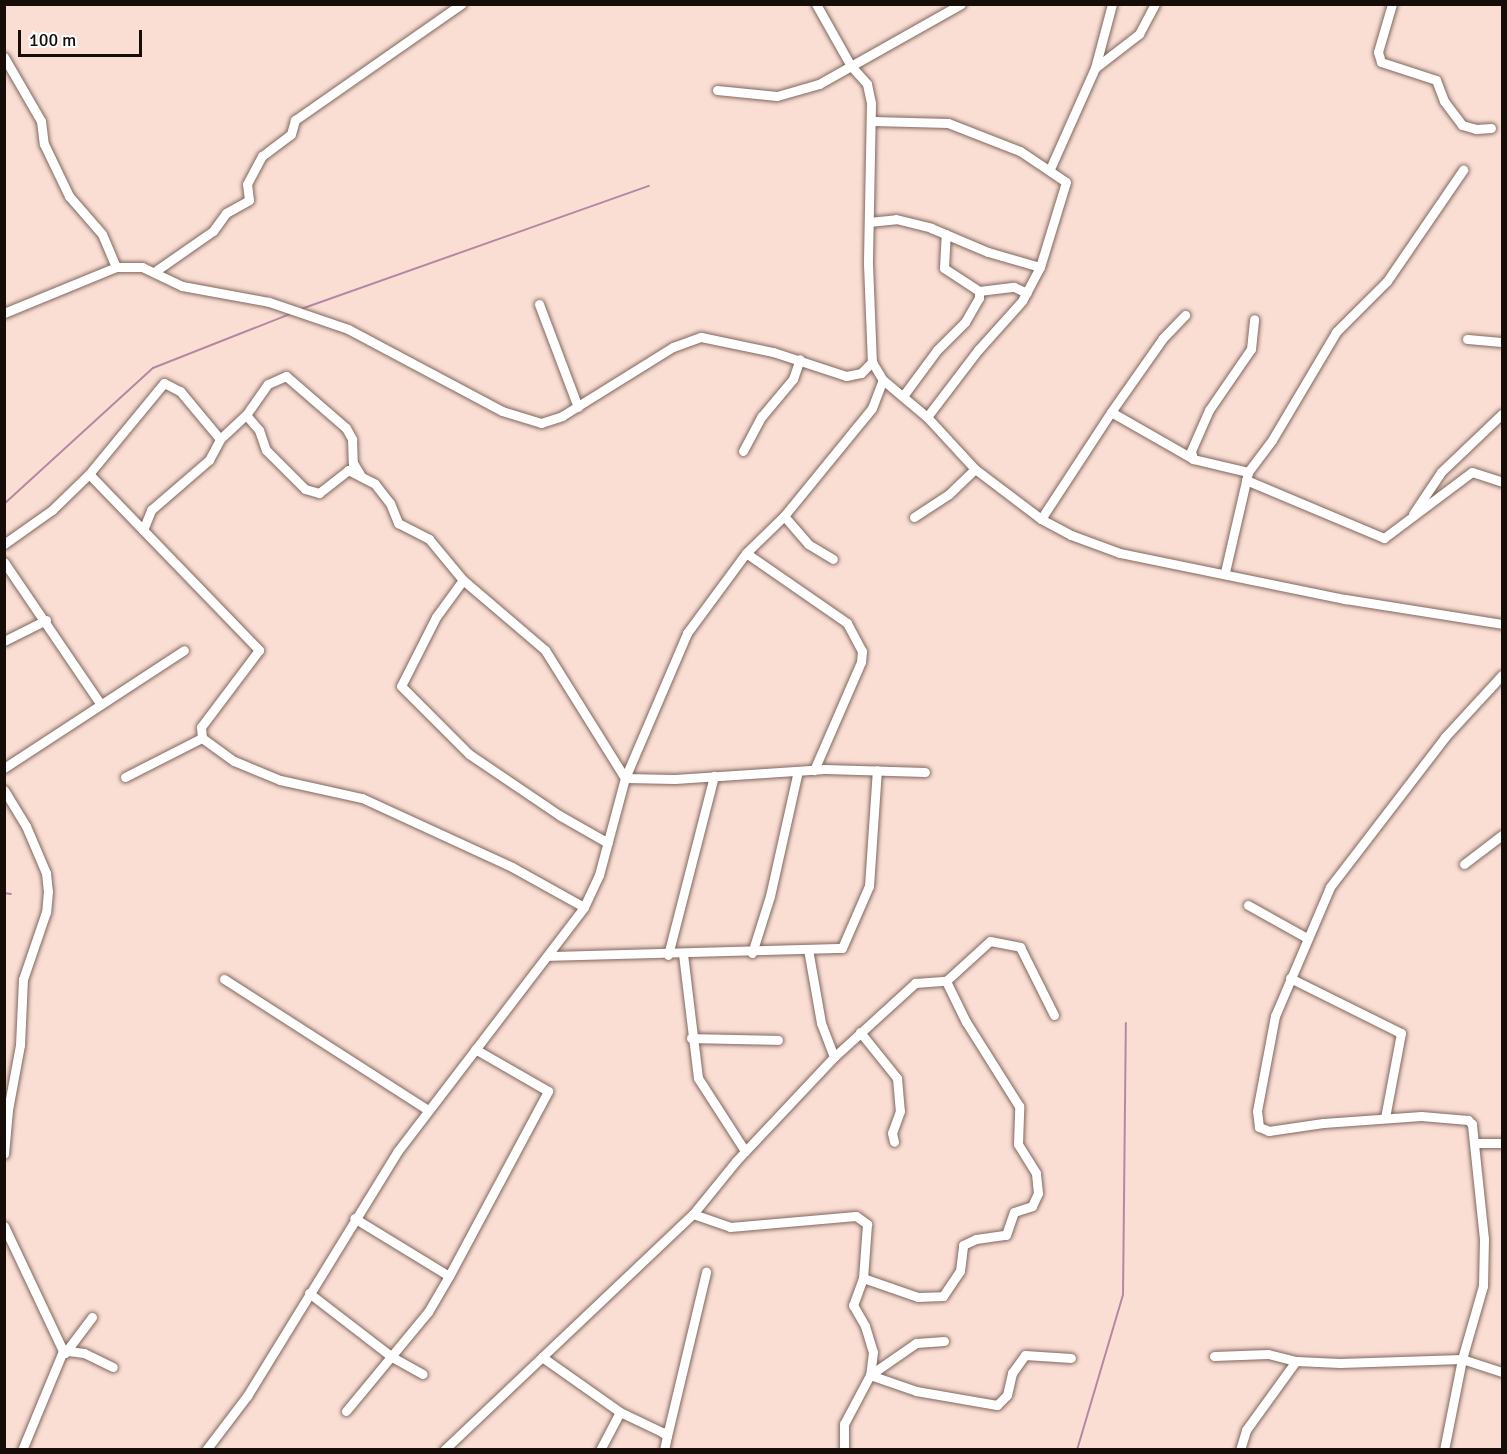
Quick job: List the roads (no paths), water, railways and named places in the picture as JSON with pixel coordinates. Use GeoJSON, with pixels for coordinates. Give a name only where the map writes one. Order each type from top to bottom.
{"type":"FeatureCollection","features":[{"type":"Feature","properties":{"kind":"street"},"geometry":{"type":"LineString","coordinates":[[157,270],[213,231],[226,213],[249,200],[247,184],[262,156],[291,134],[295,120],[461,4]]}},
{"type":"Feature","properties":{"kind":"street"},"geometry":{"type":"LineString","coordinates":[[816,4],[851,66],[867,84],[873,121],[869,222],[873,362],[883,381],[927,417],[975,469],[1041,519],[1071,535],[1120,553],[1156,562],[1225,572],[1345,599],[1437,611],[1503,624]]}},
{"type":"Feature","properties":{"kind":"street"},"geometry":{"type":"LineString","coordinates":[[717,90],[777,96],[819,84],[851,66],[870,59],[961,4]]}},
{"type":"Feature","properties":{"kind":"street"},"geometry":{"type":"LineString","coordinates":[[1050,169],[1095,68],[1112,4]]}},
{"type":"Feature","properties":{"kind":"street"},"geometry":{"type":"LineString","coordinates":[[1095,68],[1139,34],[1155,4]]}},
{"type":"Feature","properties":{"kind":"street"},"geometry":{"type":"LineString","coordinates":[[1392,4],[1378,52],[1381,62],[1436,81],[1443,101],[1462,125],[1476,129],[1491,128]]}},
{"type":"Feature","properties":{"kind":"street"},"geometry":{"type":"LineString","coordinates":[[4,57],[41,121],[44,144],[69,196],[102,234],[116,267]]}},
{"type":"Feature","properties":{"kind":"street"},"geometry":{"type":"LineString","coordinates":[[873,121],[948,123],[996,139],[1050,169],[1066,182],[1040,267],[1027,293],[927,417]]}},
{"type":"Feature","properties":{"kind":"street"},"geometry":{"type":"LineString","coordinates":[[1225,572],[1247,476],[1272,440],[1336,332],[1387,281],[1463,170]]}},
{"type":"Feature","properties":{"kind":"street"},"geometry":{"type":"LineString","coordinates":[[869,222],[896,219],[946,234],[988,252],[1040,267]]}},
{"type":"Feature","properties":{"kind":"street"},"geometry":{"type":"LineString","coordinates":[[946,234],[944,267],[979,291],[1014,287],[1027,293]]}},
{"type":"Feature","properties":{"kind":"street"},"geometry":{"type":"LineString","coordinates":[[4,313],[116,267],[157,270],[182,286],[269,302],[348,329],[516,418],[541,423],[578,407],[673,347],[701,338],[800,359],[846,376],[861,373],[873,362]]}},
{"type":"Feature","properties":{"kind":"street"},"geometry":{"type":"LineString","coordinates":[[903,396],[937,350],[965,322],[980,298],[979,291]]}},
{"type":"Feature","properties":{"kind":"street"},"geometry":{"type":"LineString","coordinates":[[538,304],[578,407]]}},
{"type":"Feature","properties":{"kind":"street"},"geometry":{"type":"LineString","coordinates":[[1041,519],[1163,338],[1185,315]]}},
{"type":"Feature","properties":{"kind":"street"},"geometry":{"type":"LineString","coordinates":[[1193,459],[1193,440],[1251,349],[1254,319]]}},
{"type":"Feature","properties":{"kind":"street"},"geometry":{"type":"LineString","coordinates":[[1467,339],[1503,342]]}},
{"type":"Feature","properties":{"kind":"street"},"geometry":{"type":"LineString","coordinates":[[744,451],[762,416],[793,379],[800,359]]}},
{"type":"Feature","properties":{"kind":"street"},"geometry":{"type":"LineString","coordinates":[[143,530],[151,510],[209,460],[220,439],[246,415],[268,384],[286,376],[346,428],[352,439],[353,463],[362,476]]}},
{"type":"Feature","properties":{"kind":"street"},"geometry":{"type":"LineString","coordinates":[[206,1449],[247,1396],[354,1218],[428,1110],[585,907],[608,843],[625,778],[687,633],[746,553],[784,516],[872,408],[883,381]]}},
{"type":"Feature","properties":{"kind":"street"},"geometry":{"type":"LineString","coordinates":[[4,544],[52,510],[89,474],[164,382],[180,391],[220,439]]}},
{"type":"Feature","properties":{"kind":"street"},"geometry":{"type":"LineString","coordinates":[[1111,412],[1193,459],[1247,476],[1376,537],[1391,534],[1472,471],[1503,482]]}},
{"type":"Feature","properties":{"kind":"street"},"geometry":{"type":"LineString","coordinates":[[1412,518],[1441,471],[1503,414]]}},
{"type":"Feature","properties":{"kind":"street"},"geometry":{"type":"LineString","coordinates":[[246,415],[259,430],[266,450],[305,489],[322,492],[342,470],[362,476],[375,484],[390,503],[398,523],[429,539],[463,579],[545,650],[625,778]]}},
{"type":"Feature","properties":{"kind":"street"},"geometry":{"type":"LineString","coordinates":[[914,517],[949,494],[975,469]]}},
{"type":"Feature","properties":{"kind":"street"},"geometry":{"type":"LineString","coordinates":[[89,474],[259,650],[205,720],[202,738]]}},
{"type":"Feature","properties":{"kind":"street"},"geometry":{"type":"LineString","coordinates":[[784,516],[808,544],[833,559]]}},
{"type":"Feature","properties":{"kind":"street"},"geometry":{"type":"LineString","coordinates":[[746,553],[847,623],[862,651],[861,662],[814,770]]}},
{"type":"Feature","properties":{"kind":"street"},"geometry":{"type":"LineString","coordinates":[[4,562],[46,620],[100,703]]}},
{"type":"Feature","properties":{"kind":"street"},"geometry":{"type":"LineString","coordinates":[[463,579],[431,624],[401,686],[469,754],[559,816],[608,843]]}},
{"type":"Feature","properties":{"kind":"street"},"geometry":{"type":"LineString","coordinates":[[4,641],[46,620]]}},
{"type":"Feature","properties":{"kind":"street"},"geometry":{"type":"LineString","coordinates":[[4,768],[184,650]]}},
{"type":"Feature","properties":{"kind":"street"},"geometry":{"type":"LineString","coordinates":[[1444,1449],[1462,1359],[1483,1286],[1484,1239],[1472,1124],[1468,1120],[1421,1116],[1269,1131],[1259,1126],[1257,1112],[1275,1016],[1330,887],[1357,847],[1445,737],[1503,675]]}},
{"type":"Feature","properties":{"kind":"street"},"geometry":{"type":"LineString","coordinates":[[125,777],[202,738]]}},
{"type":"Feature","properties":{"kind":"street"},"geometry":{"type":"LineString","coordinates":[[202,738],[234,761],[280,780],[362,798],[512,867],[585,907]]}},
{"type":"Feature","properties":{"kind":"street"},"geometry":{"type":"LineString","coordinates":[[625,778],[814,770],[925,772]]}},
{"type":"Feature","properties":{"kind":"street"},"geometry":{"type":"LineString","coordinates":[[548,956],[752,953],[842,948],[869,886],[877,770]]}},
{"type":"Feature","properties":{"kind":"street"},"geometry":{"type":"LineString","coordinates":[[752,953],[770,896],[798,771]]}},
{"type":"Feature","properties":{"kind":"street"},"geometry":{"type":"LineString","coordinates":[[668,955],[714,776]]}},
{"type":"Feature","properties":{"kind":"street"},"geometry":{"type":"LineString","coordinates":[[4,790],[46,873],[48,891],[46,912],[23,979],[20,1045],[8,1091],[4,1154]]}},
{"type":"Feature","properties":{"kind":"street"},"geometry":{"type":"LineString","coordinates":[[1464,864],[1503,835]]}},
{"type":"Feature","properties":{"kind":"street"},"geometry":{"type":"LineString","coordinates":[[1248,905],[1307,938]]}},
{"type":"Feature","properties":{"kind":"street"},"geometry":{"type":"LineString","coordinates":[[444,1449],[693,1214],[745,1151],[834,1057],[915,983],[946,981],[990,941],[1020,947],[1054,1015]]}},
{"type":"Feature","properties":{"kind":"street"},"geometry":{"type":"LineString","coordinates":[[808,950],[821,1023],[834,1057]]}},
{"type":"Feature","properties":{"kind":"street"},"geometry":{"type":"LineString","coordinates":[[683,954],[691,1038],[698,1078],[745,1151]]}},
{"type":"Feature","properties":{"kind":"street"},"geometry":{"type":"LineString","coordinates":[[1290,978],[1401,1033],[1385,1118]]}},
{"type":"Feature","properties":{"kind":"street"},"geometry":{"type":"LineString","coordinates":[[224,979],[428,1110]]}},
{"type":"Feature","properties":{"kind":"street"},"geometry":{"type":"LineString","coordinates":[[863,1278],[918,1297],[943,1296],[960,1271],[963,1245],[976,1239],[1006,1235],[1014,1212],[1032,1206],[1038,1193],[1036,1173],[1018,1144],[1019,1106],[966,1022],[946,981]]}},
{"type":"Feature","properties":{"kind":"street"},"geometry":{"type":"LineString","coordinates":[[860,1032],[897,1078],[900,1111],[892,1133],[894,1142]]}},
{"type":"Feature","properties":{"kind":"street"},"geometry":{"type":"LineString","coordinates":[[691,1038],[778,1040]]}},
{"type":"Feature","properties":{"kind":"street"},"geometry":{"type":"LineString","coordinates":[[346,1412],[428,1312],[548,1091],[475,1049]]}},
{"type":"Feature","properties":{"kind":"street"},"geometry":{"type":"LineString","coordinates":[[1475,1143],[1503,1143]]}},
{"type":"Feature","properties":{"kind":"street"},"geometry":{"type":"LineString","coordinates":[[693,1214],[730,1227],[856,1216],[867,1224],[863,1278],[853,1305],[865,1326],[873,1352],[870,1374],[844,1424],[844,1449]]}},
{"type":"Feature","properties":{"kind":"street"},"geometry":{"type":"LineString","coordinates":[[354,1218],[449,1276]]}},
{"type":"Feature","properties":{"kind":"street"},"geometry":{"type":"LineString","coordinates":[[4,1226],[65,1353]]}},
{"type":"Feature","properties":{"kind":"street"},"geometry":{"type":"LineString","coordinates":[[4,1255],[15,1251]]}},
{"type":"Feature","properties":{"kind":"street"},"geometry":{"type":"LineString","coordinates":[[664,1449],[706,1272]]}},
{"type":"Feature","properties":{"kind":"street"},"geometry":{"type":"LineString","coordinates":[[309,1293],[392,1357],[423,1374]]}},
{"type":"Feature","properties":{"kind":"street"},"geometry":{"type":"LineString","coordinates":[[22,1449],[65,1353],[92,1317]]}},
{"type":"Feature","properties":{"kind":"street"},"geometry":{"type":"LineString","coordinates":[[870,1374],[916,1343],[944,1341]]}},
{"type":"Feature","properties":{"kind":"street"},"geometry":{"type":"LineString","coordinates":[[65,1353],[84,1353],[113,1367]]}},
{"type":"Feature","properties":{"kind":"street"},"geometry":{"type":"LineString","coordinates":[[870,1374],[916,1392],[997,1405],[1007,1395],[1012,1373],[1025,1354],[1071,1358]]}},
{"type":"Feature","properties":{"kind":"street"},"geometry":{"type":"LineString","coordinates":[[1214,1356],[1268,1354],[1296,1361],[1373,1363],[1462,1359],[1503,1372]]}},
{"type":"Feature","properties":{"kind":"street"},"geometry":{"type":"LineString","coordinates":[[542,1357],[620,1412],[667,1436]]}},
{"type":"Feature","properties":{"kind":"street"},"geometry":{"type":"LineString","coordinates":[[1240,1449],[1246,1430],[1296,1361]]}},
{"type":"Feature","properties":{"kind":"street"},"geometry":{"type":"LineString","coordinates":[[600,1449],[620,1412]]}},
{"type":"Feature","properties":{"kind":"waterway"},"geometry":{"type":"LineString","coordinates":[[301,309],[649,186]]}},
{"type":"Feature","properties":{"kind":"waterway"},"geometry":{"type":"LineString","coordinates":[[4,504],[153,368],[290,314]]}},
{"type":"Feature","properties":{"kind":"waterway"},"geometry":{"type":"LineString","coordinates":[[4,893],[11,894]]}},
{"type":"Feature","properties":{"kind":"waterway"},"geometry":{"type":"LineString","coordinates":[[1077,1450],[1123,1295],[1126,1023]]}}]}
